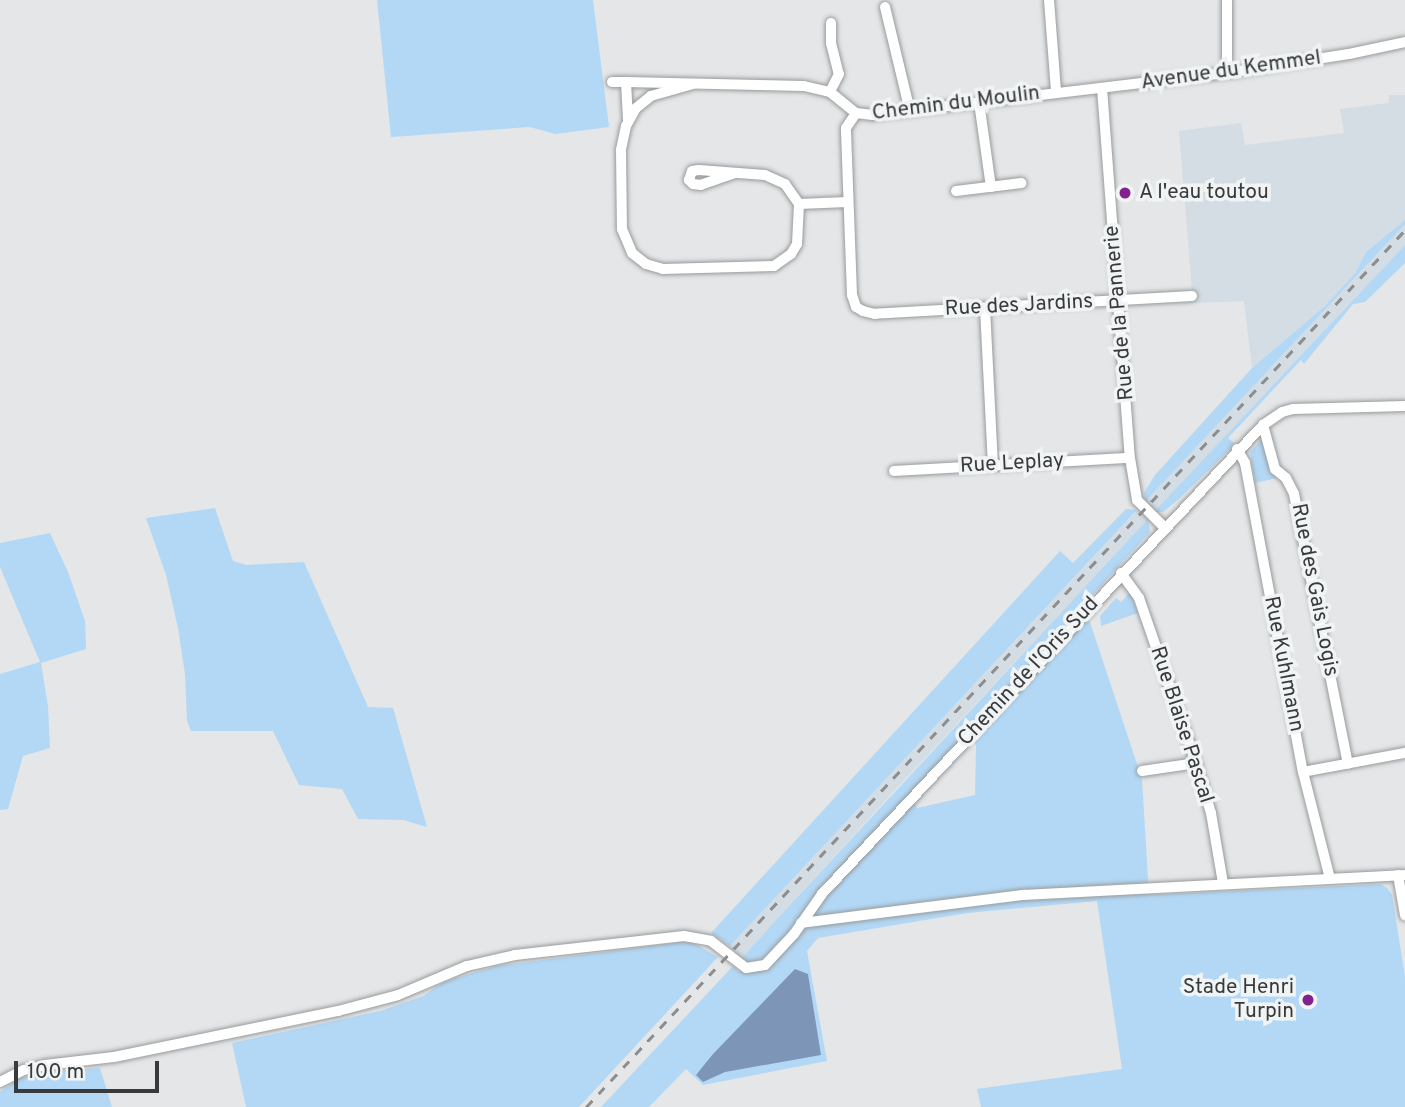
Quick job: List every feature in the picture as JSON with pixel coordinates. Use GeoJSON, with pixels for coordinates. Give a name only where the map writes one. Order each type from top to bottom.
{"type":"FeatureCollection","features":[{"type":"Feature","properties":{"kind":"street"},"geometry":{"type":"LineString","coordinates":[[1049,0],[1056,92]]}},
{"type":"Feature","properties":{"kind":"street"},"geometry":{"type":"LineString","coordinates":[[1227,0],[1227,73]]}},
{"type":"Feature","properties":{"kind":"street"},"geometry":{"type":"LineString","coordinates":[[885,8],[910,111]]}},
{"type":"Feature","properties":{"kind":"street"},"geometry":{"type":"LineString","coordinates":[[612,82],[803,86],[830,92],[839,74],[831,43],[831,23]]}},
{"type":"Feature","properties":{"kind":"street","name":"Avenue du Kemmel"},"geometry":{"type":"LineString","coordinates":[[1056,92],[1227,73],[1357,53],[1405,42]]}},
{"type":"Feature","properties":{"kind":"street"},"geometry":{"type":"LineString","coordinates":[[626,82],[628,120],[621,150],[623,235],[632,253],[646,264],[663,269],[774,266],[786,259],[797,244],[799,204],[790,188],[776,178],[735,173]]}},
{"type":"Feature","properties":{"kind":"street"},"geometry":{"type":"LineString","coordinates":[[628,120],[636,108],[651,96],[693,84]]}},
{"type":"Feature","properties":{"kind":"street","name":"Rue de la Pannerie"},"geometry":{"type":"LineString","coordinates":[[1102,88],[1130,458],[1137,500],[1164,527]]}},
{"type":"Feature","properties":{"kind":"street","name":"Chemin du Moulin"},"geometry":{"type":"LineString","coordinates":[[830,92],[856,113],[866,116],[1056,92]]}},
{"type":"Feature","properties":{"kind":"street"},"geometry":{"type":"LineString","coordinates":[[979,102],[990,187]]}},
{"type":"Feature","properties":{"kind":"street","name":"Chemin du Moulin"},"geometry":{"type":"LineString","coordinates":[[852,299],[845,137],[856,113]]}},
{"type":"Feature","properties":{"kind":"street"},"geometry":{"type":"LineString","coordinates":[[956,191],[1022,183]]}},
{"type":"Feature","properties":{"kind":"street"},"geometry":{"type":"LineString","coordinates":[[799,204],[847,202]]}},
{"type":"Feature","properties":{"kind":"street","name":"Rue des Jardins"},"geometry":{"type":"LineString","coordinates":[[852,299],[859,310],[875,314],[1192,296]]}},
{"type":"Feature","properties":{"kind":"street"},"geometry":{"type":"LineString","coordinates":[[985,308],[993,465]]}},
{"type":"Feature","properties":{"kind":"street","name":"Chemin de l'Oris Sud"},"geometry":{"type":"LineString","coordinates":[[0,1082],[24,1070],[46,1065],[114,1056],[360,1006],[398,995],[456,970],[500,958],[684,936],[706,939],[742,966],[761,967],[781,949],[817,899],[1237,449],[1263,425],[1282,412],[1293,409],[1405,406]]}},
{"type":"Feature","properties":{"kind":"street","name":"Rue des Gais Logis"},"geometry":{"type":"LineString","coordinates":[[1263,425],[1275,469],[1291,485],[1294,494],[1348,764]]}},
{"type":"Feature","properties":{"kind":"street","name":"Rue Kuhlmann"},"geometry":{"type":"LineString","coordinates":[[1237,449],[1245,463],[1303,772],[1330,879]]}},
{"type":"Feature","properties":{"kind":"street","name":"Rue Leplay"},"geometry":{"type":"LineString","coordinates":[[894,471],[1130,458]]}},
{"type":"Feature","properties":{"kind":"street","name":"Rue Blaise Pascal"},"geometry":{"type":"LineString","coordinates":[[1121,573],[1139,598],[1196,763],[1213,825],[1223,883]]}},
{"type":"Feature","properties":{"kind":"street"},"geometry":{"type":"LineString","coordinates":[[1303,772],[1405,753]]}},
{"type":"Feature","properties":{"kind":"street"},"geometry":{"type":"LineString","coordinates":[[1142,771],[1196,763]]}},
{"type":"Feature","properties":{"kind":"street"},"geometry":{"type":"LineString","coordinates":[[801,923],[1006,896],[1402,875],[1405,915]]}},
{"type":"Feature","properties":{"kind":"shaded area"},"geometry":{"type":"Polygon","coordinates":[[[377,0],[593,0],[609,127],[555,134],[530,127],[391,137],[377,0]]]}},
{"type":"Feature","properties":{"kind":"shaded area"},"geometry":{"type":"Polygon","coordinates":[[[1389,95],[1405,95],[1405,220],[1366,252],[1356,272],[1325,306],[1252,368],[1244,301],[1193,303],[1179,131],[1241,123],[1245,145],[1344,133],[1340,109],[1389,103],[1389,95]]]}},
{"type":"Feature","properties":{"kind":"shaded area"},"geometry":{"type":"Polygon","coordinates":[[[1405,220],[1405,224],[1145,502],[1144,493],[1155,475],[1252,368],[1325,306],[1356,272],[1366,252],[1405,220]]]}},
{"type":"Feature","properties":{"kind":"shaded area"},"geometry":{"type":"Polygon","coordinates":[[[1405,224],[1405,245],[894,791],[741,959],[730,946],[1405,224]]]}},
{"type":"Feature","properties":{"kind":"shaded area"},"geometry":{"type":"Polygon","coordinates":[[[1405,245],[1405,263],[1365,302],[1353,304],[1304,364],[1301,360],[1228,438],[1235,444],[1180,498],[1163,512],[1154,512],[1405,245]]]}},
{"type":"Feature","properties":{"kind":"shaded area"},"geometry":{"type":"Polygon","coordinates":[[[1261,440],[1264,442],[1269,468],[1277,478],[1255,483],[1250,452],[1261,440]]]}},
{"type":"Feature","properties":{"kind":"shaded area"},"geometry":{"type":"Polygon","coordinates":[[[215,508],[233,561],[246,565],[304,562],[368,707],[393,708],[427,827],[403,820],[358,819],[342,789],[299,785],[273,731],[191,731],[187,721],[185,674],[178,628],[166,575],[146,518],[215,508]]]}},
{"type":"Feature","properties":{"kind":"shaded area"},"geometry":{"type":"Polygon","coordinates":[[[1126,509],[1137,510],[730,946],[711,933],[1060,551],[1073,563],[1126,509]]]}},
{"type":"Feature","properties":{"kind":"shaded area"},"geometry":{"type":"Polygon","coordinates":[[[1148,519],[1150,532],[1084,604],[1142,779],[1149,895],[1380,884],[1387,888],[1392,895],[1405,977],[1405,1107],[981,1107],[977,1089],[1122,1069],[1097,901],[967,913],[818,938],[807,951],[827,1061],[703,1085],[686,1069],[649,1107],[601,1107],[733,966],[739,972],[747,966],[741,959],[1148,519]],[[972,740],[914,800],[917,808],[975,795],[976,745],[972,740]]]}},
{"type":"Feature","properties":{"kind":"shaded area"},"geometry":{"type":"Polygon","coordinates":[[[50,533],[68,572],[85,621],[86,649],[41,663],[48,706],[50,748],[23,756],[8,809],[0,810],[0,674],[40,662],[0,567],[0,543],[50,533]]]}},
{"type":"Feature","properties":{"kind":"shaded area"},"geometry":{"type":"Polygon","coordinates":[[[1130,592],[1138,613],[1101,626],[1100,616],[1116,598],[1121,602],[1130,592]]]}},
{"type":"Feature","properties":{"kind":"shaded area"},"geometry":{"type":"Polygon","coordinates":[[[690,941],[718,957],[579,1107],[246,1107],[232,1043],[380,1011],[423,996],[444,982],[496,966],[690,941]]]}},
{"type":"Feature","properties":{"kind":"shaded area"},"geometry":{"type":"Polygon","coordinates":[[[795,969],[808,974],[821,1055],[725,1072],[703,1082],[696,1075],[713,1054],[795,969]]]}},
{"type":"Feature","properties":{"kind":"shaded area"},"geometry":{"type":"Polygon","coordinates":[[[100,1068],[112,1107],[0,1107],[0,1092],[20,1078],[56,1071],[100,1068]]]}},
{"type":"Feature","properties":{"kind":"railway"},"geometry":{"type":"LineString","coordinates":[[586,1107],[1405,230]]}},
{"type":"Feature","properties":{"kind":"place","name":"A l'eau toutou"},"geometry":{"type":"Point","coordinates":[1125,193]}},
{"type":"Feature","properties":{"kind":"place","name":"Stade Henri Turpin"},"geometry":{"type":"Point","coordinates":[1308,1000]}}]}
